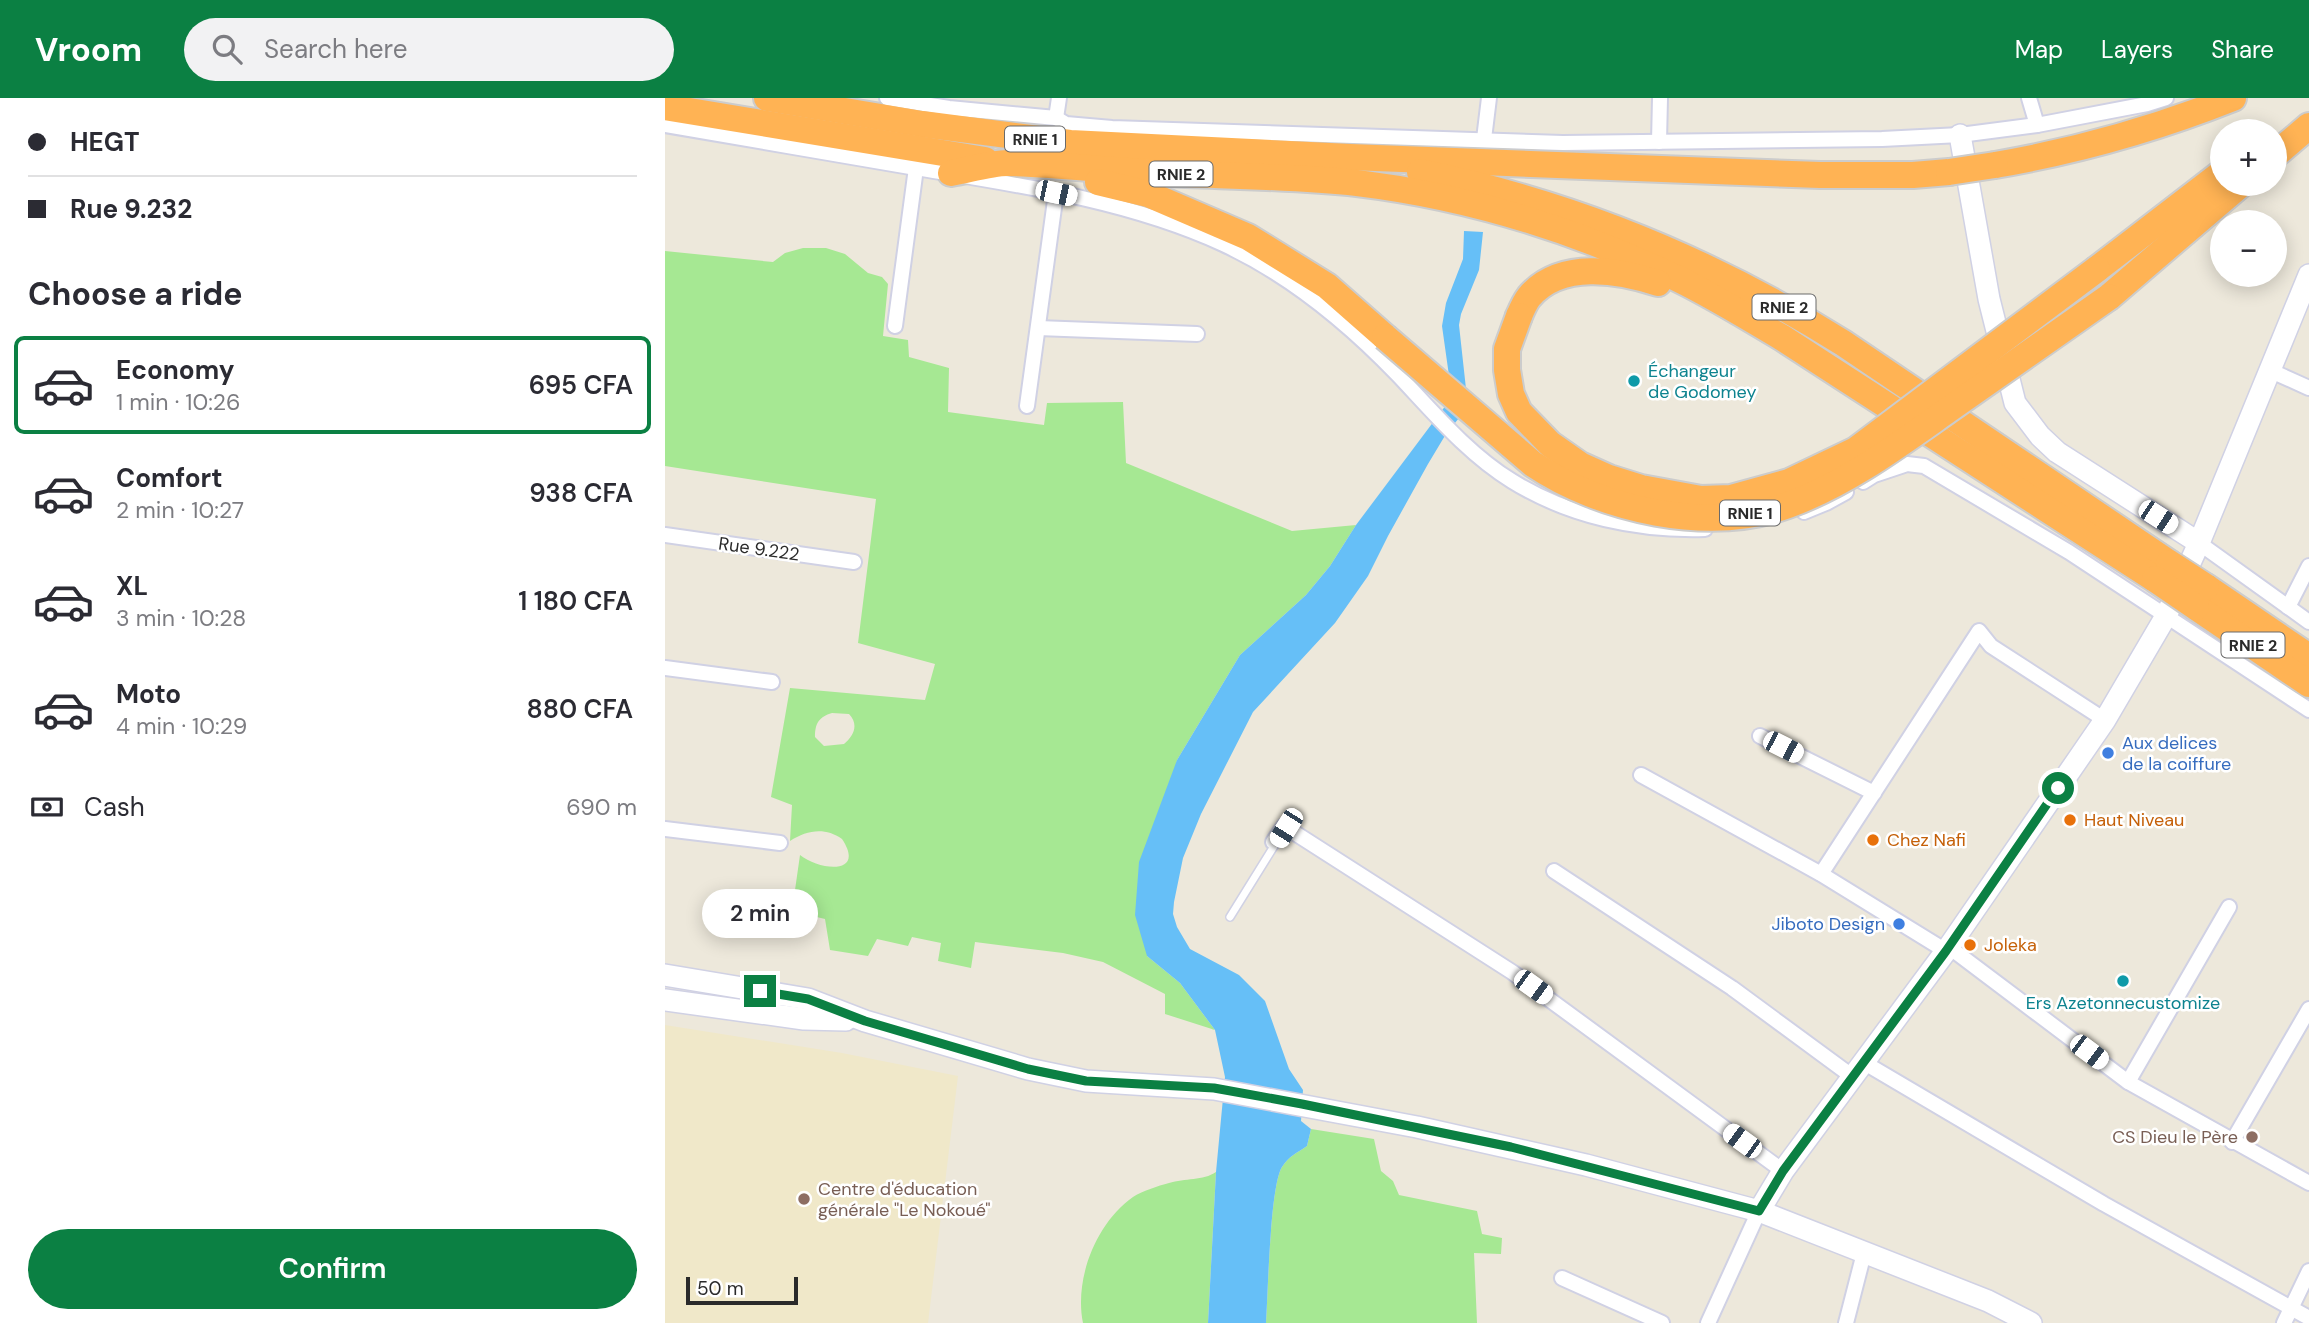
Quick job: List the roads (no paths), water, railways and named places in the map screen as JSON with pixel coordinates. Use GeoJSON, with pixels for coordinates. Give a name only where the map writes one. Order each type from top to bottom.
{"type":"FeatureCollection","features":[{"type":"Feature","properties":{"kind":"highway","name":"RNIE 1"},"geometry":{"type":"LineString","coordinates":[[767,98],[922,124],[1070,143],[1820,175],[1913,175],[2045,157],[2124,137],[2233,98]]}},
{"type":"Feature","properties":{"kind":"highway"},"geometry":{"type":"LineString","coordinates":[[2287,123],[2309,106]]}},
{"type":"Feature","properties":{"kind":"highway","name":"RNIE 1"},"geometry":{"type":"LineString","coordinates":[[665,107],[1005,163],[1148,194],[1248,237],[1327,286],[1533,464],[1558,481],[1617,504],[1639,510],[1686,516],[1719,517],[1785,506],[1858,471],[2109,297],[2227,196]]}},
{"type":"Feature","properties":{"kind":"highway"},"geometry":{"type":"LineString","coordinates":[[2287,145],[2309,126]]}},
{"type":"Feature","properties":{"kind":"highway","name":"RNIE 2"},"geometry":{"type":"LineString","coordinates":[[1350,157],[1467,181],[1542,203],[1606,224],[1674,251],[1732,280],[1798,315],[1843,343],[2201,597],[2309,657]]}},
{"type":"Feature","properties":{"kind":"highway","name":"RNIE 2"},"geometry":{"type":"LineString","coordinates":[[1005,163],[1357,183],[1417,192],[1506,213],[1604,246],[1672,276],[1721,302],[2162,571]]}},
{"type":"Feature","properties":{"kind":"highway"},"geometry":{"type":"LineString","coordinates":[[951,173],[1005,163]]}},
{"type":"Feature","properties":{"kind":"highway"},"geometry":{"type":"LineString","coordinates":[[1721,302],[1645,279],[1581,271],[1558,277],[1529,297],[1518,316],[1507,349],[1511,394],[1519,412],[1551,444],[1580,465],[1641,488],[1701,499],[1731,498],[1789,482],[1856,450],[2210,182]]}},
{"type":"Feature","properties":{"kind":"highway","name":"RNIE 2"},"geometry":{"type":"LineString","coordinates":[[2201,597],[2309,684]]}},
{"type":"Feature","properties":{"kind":"street"},"geometry":{"type":"LineString","coordinates":[[887,98],[949,108],[1056,118],[1066,124],[1112,128],[1563,143],[1882,139],[1960,135],[2037,125],[2166,98]]}},
{"type":"Feature","properties":{"kind":"street"},"geometry":{"type":"LineString","coordinates":[[1056,118],[1059,98]]}},
{"type":"Feature","properties":{"kind":"street"},"geometry":{"type":"LineString","coordinates":[[1485,139],[1489,98]]}},
{"type":"Feature","properties":{"kind":"street"},"geometry":{"type":"LineString","coordinates":[[1659,142],[1660,98]]}},
{"type":"Feature","properties":{"kind":"street"},"geometry":{"type":"LineString","coordinates":[[2029,98],[2037,125]]}},
{"type":"Feature","properties":{"kind":"street"},"geometry":{"type":"LineString","coordinates":[[665,125],[1056,193],[1118,206],[1183,227],[1226,245],[1302,290],[1351,330],[1436,418],[1511,481],[1546,499],[1611,521],[1682,530],[1747,526],[1794,516],[1826,503],[1874,475],[1907,464],[1924,466],[2069,552],[2309,710]]}},
{"type":"Feature","properties":{"kind":"street"},"geometry":{"type":"LineString","coordinates":[[1960,135],[1989,299],[2015,403],[2040,436],[2057,452],[2199,543],[2309,622]]}},
{"type":"Feature","properties":{"kind":"street"},"geometry":{"type":"LineString","coordinates":[[895,326],[916,168]]}},
{"type":"Feature","properties":{"kind":"street"},"geometry":{"type":"LineString","coordinates":[[1027,407],[1056,193]]}},
{"type":"Feature","properties":{"kind":"street"},"geometry":{"type":"LineString","coordinates":[[1708,1323],[1759,1211],[1783,1171],[1947,949],[2105,720],[2166,616],[2199,543],[2309,275]]}},
{"type":"Feature","properties":{"kind":"street"},"geometry":{"type":"LineString","coordinates":[[1038,328],[1197,334]]}},
{"type":"Feature","properties":{"kind":"street"},"geometry":{"type":"LineString","coordinates":[[2269,370],[2309,388]]}},
{"type":"Feature","properties":{"kind":"street","name":"Rue 9.222"},"geometry":{"type":"LineString","coordinates":[[665,535],[854,562]]}},
{"type":"Feature","properties":{"kind":"street"},"geometry":{"type":"LineString","coordinates":[[2288,607],[2309,566]]}},
{"type":"Feature","properties":{"kind":"street"},"geometry":{"type":"LineString","coordinates":[[1821,874],[1979,631],[1991,646],[2105,720]]}},
{"type":"Feature","properties":{"kind":"street"},"geometry":{"type":"LineString","coordinates":[[665,668],[772,682]]}},
{"type":"Feature","properties":{"kind":"street"},"geometry":{"type":"LineString","coordinates":[[1760,736],[1874,793]]}},
{"type":"Feature","properties":{"kind":"street"},"geometry":{"type":"LineString","coordinates":[[1641,775],[1821,874],[1947,949],[2129,1082],[2309,1183]]}},
{"type":"Feature","properties":{"kind":"street"},"geometry":{"type":"LineString","coordinates":[[1273,842],[1284,826],[1512,972],[1783,1171]]}},
{"type":"Feature","properties":{"kind":"street"},"geometry":{"type":"LineString","coordinates":[[665,829],[780,843]]}},
{"type":"Feature","properties":{"kind":"street"},"geometry":{"type":"LineString","coordinates":[[1554,871],[1858,1070],[2309,1318]]}},
{"type":"Feature","properties":{"kind":"street"},"geometry":{"type":"LineString","coordinates":[[2129,1082],[2229,908]]}},
{"type":"Feature","properties":{"kind":"street"},"geometry":{"type":"LineString","coordinates":[[665,975],[808,999],[865,1021],[1028,1069],[1086,1081],[1214,1088],[1511,1147],[1759,1211],[1988,1301],[2031,1323]]}},
{"type":"Feature","properties":{"kind":"street"},"geometry":{"type":"LineString","coordinates":[[665,1000],[804,1019],[865,1021]]}},
{"type":"Feature","properties":{"kind":"street"},"geometry":{"type":"LineString","coordinates":[[2232,1142],[2309,1009]]}},
{"type":"Feature","properties":{"kind":"street"},"geometry":{"type":"LineString","coordinates":[[1846,1323],[1864,1253]]}},
{"type":"Feature","properties":{"kind":"street"},"geometry":{"type":"LineString","coordinates":[[2284,1323],[2309,1271]]}},
{"type":"Feature","properties":{"kind":"street"},"geometry":{"type":"LineString","coordinates":[[1562,1278],[1662,1323]]}},
{"type":"Feature","properties":{"kind":"lane"},"geometry":{"type":"LineString","coordinates":[[1230,917],[1286,828]]}},
{"type":"Feature","properties":{"kind":"water"},"geometry":{"type":"Polygon","coordinates":[[[1464,231],[1483,232],[1479,270],[1459,325],[1468,407],[1446,434],[1368,576],[1335,623],[1253,712],[1201,814],[1183,858],[1174,902],[1173,914],[1177,927],[1190,949],[1239,975],[1265,1001],[1289,1069],[1303,1090],[1301,1121],[1311,1129],[1307,1146],[1287,1160],[1278,1178],[1272,1217],[1266,1323],[1208,1323],[1216,1172],[1225,1077],[1215,1030],[1180,983],[1147,956],[1135,915],[1139,862],[1177,760],[1240,655],[1306,595],[1330,566],[1356,525],[1452,397],[1442,326],[1446,303],[1463,259],[1464,231]]]}},
{"type":"Feature","properties":{"kind":"place","name":"Échangeur de Godomey"},"geometry":{"type":"Point","coordinates":[1634,381]}},
{"type":"Feature","properties":{"kind":"place","name":"Aux delices de la coiffure"},"geometry":{"type":"Point","coordinates":[2108,753]}},
{"type":"Feature","properties":{"kind":"place","name":"Haut Niveau"},"geometry":{"type":"Point","coordinates":[2070,820]}},
{"type":"Feature","properties":{"kind":"place","name":"Chez Nafi"},"geometry":{"type":"Point","coordinates":[1873,840]}},
{"type":"Feature","properties":{"kind":"place","name":"Jiboto Design"},"geometry":{"type":"Point","coordinates":[1899,924]}},
{"type":"Feature","properties":{"kind":"place","name":"Joleka"},"geometry":{"type":"Point","coordinates":[1970,945]}},
{"type":"Feature","properties":{"kind":"place","name":"Ers Azetonnecustomize"},"geometry":{"type":"Point","coordinates":[2123,981]}},
{"type":"Feature","properties":{"kind":"place","name":"CS Dieu le Père"},"geometry":{"type":"Point","coordinates":[2252,1137]}},
{"type":"Feature","properties":{"kind":"place","name":"Centre d'éducation générale \"Le Nokoué\""},"geometry":{"type":"Point","coordinates":[804,1199]}}]}
